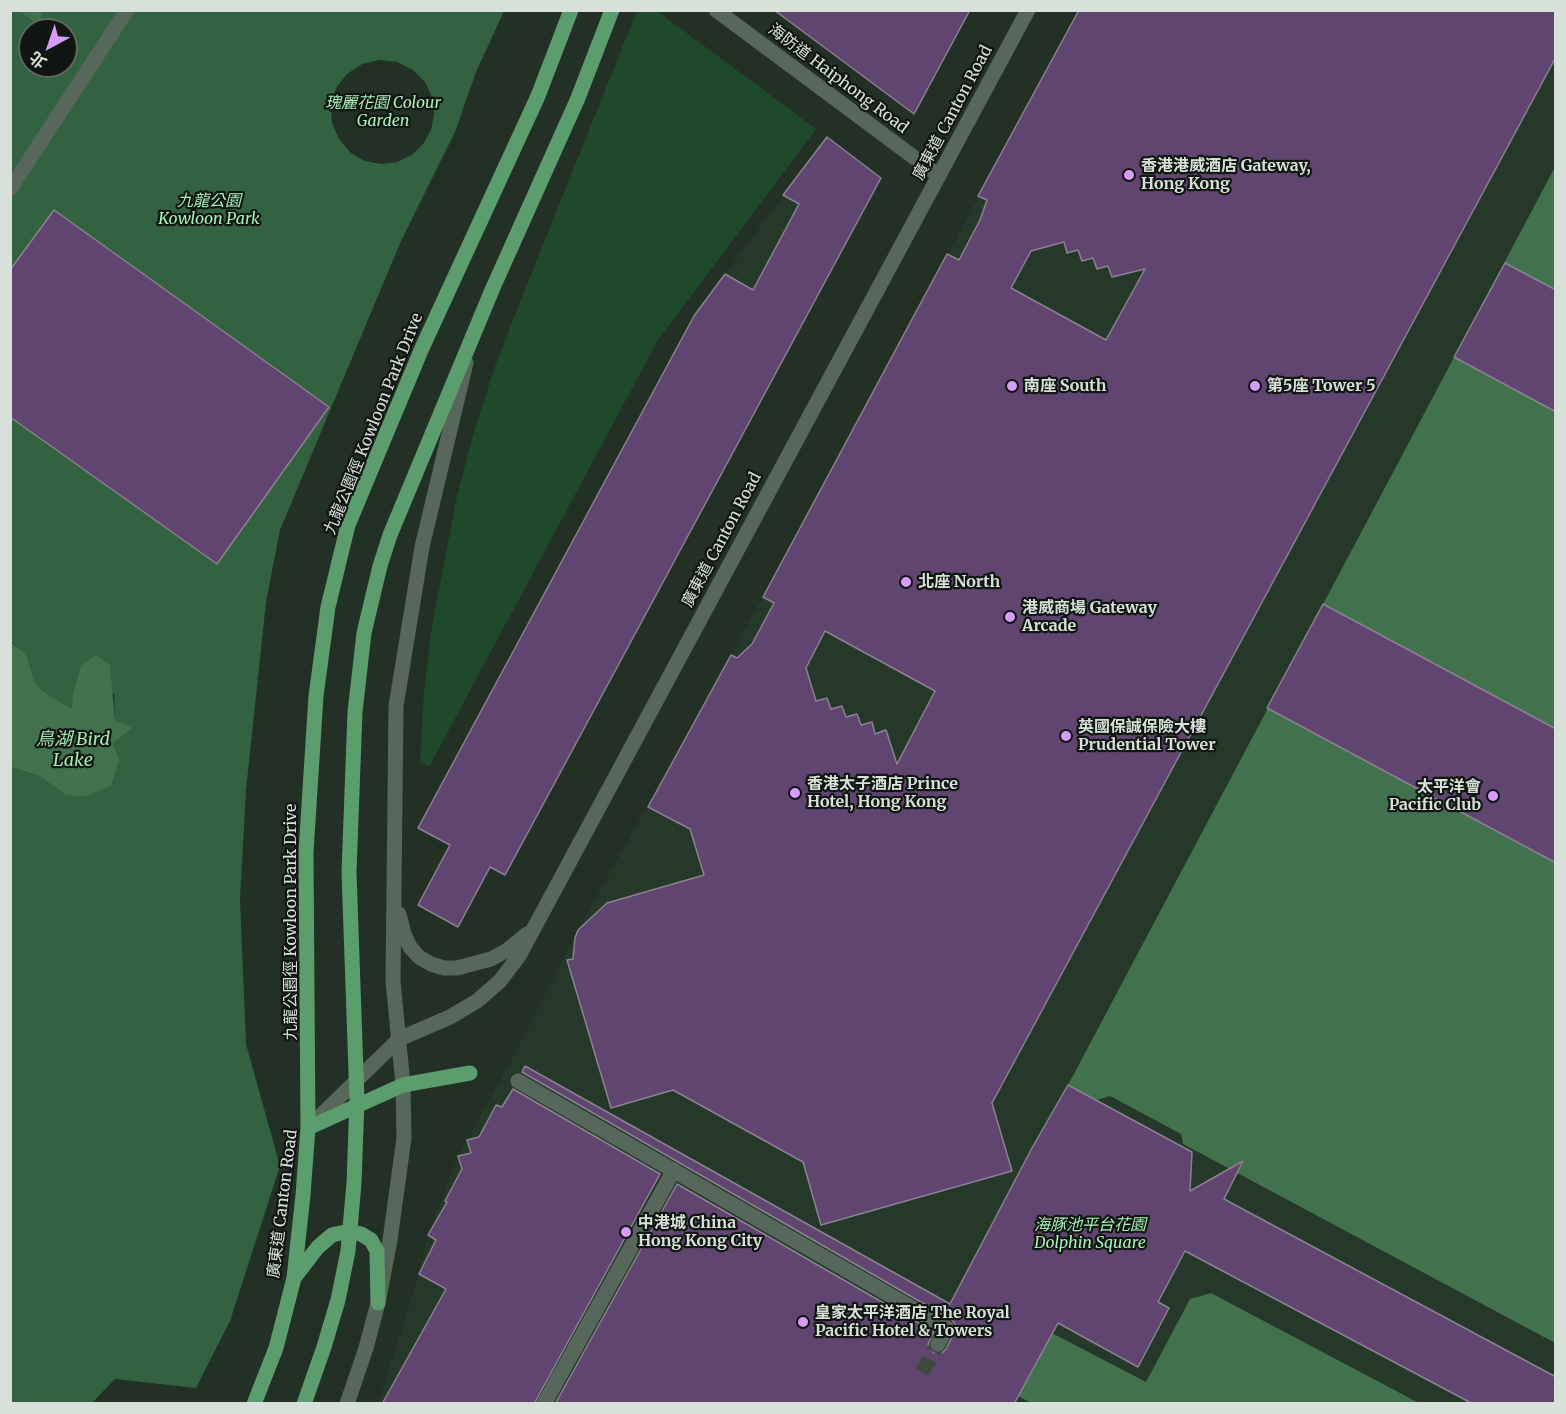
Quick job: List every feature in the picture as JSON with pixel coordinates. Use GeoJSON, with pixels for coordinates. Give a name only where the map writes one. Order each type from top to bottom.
{"type":"FeatureCollection","features":[{"type":"Feature","properties":{"kind":"main road"},"geometry":{"type":"LineString","coordinates":[[10,189],[127,10]]}},
{"type":"Feature","properties":{"kind":"main road","name":"九龍公園徑 Kowloon Park Drive"},"geometry":{"type":"LineString","coordinates":[[308,1128],[306,852],[316,696],[328,607],[348,525],[423,348],[470,249],[544,81],[571,10]]}},
{"type":"Feature","properties":{"kind":"main road"},"geometry":{"type":"LineString","coordinates":[[304,1404],[338,1300],[348,1251],[354,1184],[357,1100],[349,872],[355,712],[364,633],[377,576],[390,535],[492,290],[578,98],[612,10]]}},
{"type":"Feature","properties":{"kind":"main road","name":"海防道 Haiphong Road"},"geometry":{"type":"LineString","coordinates":[[716,10],[939,176]]}},
{"type":"Feature","properties":{"kind":"main road","name":"廣東道 Canton Road"},"geometry":{"type":"LineString","coordinates":[[254,1404],[276,1348],[294,1278],[308,1128],[399,1039],[450,1017],[477,1001],[500,981],[519,956],[1028,10]]}},
{"type":"Feature","properties":{"kind":"main road"},"geometry":{"type":"LineString","coordinates":[[347,1404],[378,1303],[390,1240],[404,1138],[403,1085],[393,981],[396,706],[422,546],[471,343]]}},
{"type":"Feature","properties":{"kind":"main road"},"geometry":{"type":"LineString","coordinates":[[394,897],[410,947],[419,957],[444,968],[466,966],[491,959],[521,940],[534,928]]}},
{"type":"Feature","properties":{"kind":"main road"},"geometry":{"type":"LineString","coordinates":[[308,1128],[403,1085],[470,1073]]}},
{"type":"Feature","properties":{"kind":"main road"},"geometry":{"type":"LineString","coordinates":[[518,1081],[947,1328],[938,1344]]}},
{"type":"Feature","properties":{"kind":"main road"},"geometry":{"type":"LineString","coordinates":[[544,1404],[674,1170]]}},
{"type":"Feature","properties":{"kind":"main road"},"geometry":{"type":"LineString","coordinates":[[294,1278],[318,1246],[332,1235],[349,1231],[361,1234],[371,1240],[377,1251],[378,1303]]}},
{"type":"Feature","properties":{"kind":"shaded area"},"geometry":{"type":"Polygon","coordinates":[[[637,11],[657,11],[816,129],[658,340],[429,767],[420,762],[424,692],[432,626],[457,496],[474,432],[494,369],[518,307],[637,11]]]}},
{"type":"Feature","properties":{"kind":"shaded area"},"geometry":{"type":"Polygon","coordinates":[[[1079,11],[1555,11],[1555,167],[1097,1100],[1110,1096],[1181,1134],[1183,1144],[1555,1343],[1555,1403],[1419,1403],[1211,1293],[1190,1299],[1146,1383],[1019,1396],[1033,1403],[378,1404],[419,1274],[428,1235],[458,1156],[512,1059],[578,930],[731,655],[1079,11]]]}},
{"type":"Feature","properties":{"kind":"shaded area"},"geometry":{"type":"Polygon","coordinates":[[[827,137],[881,178],[805,318],[725,274],[827,137]]]}},
{"type":"Feature","properties":{"kind":"green space","name":"九龍公園 Kowloon Park"},"geometry":{"type":"Polygon","coordinates":[[[43,10],[504,11],[476,72],[455,132],[401,241],[280,530],[266,602],[246,790],[240,899],[246,1044],[280,1166],[230,1321],[196,1388],[115,1379],[92,1403],[11,1403],[11,767],[39,776],[64,794],[113,743],[115,720],[114,693],[73,710],[44,692],[35,683],[26,653],[11,642],[11,417],[217,564],[329,407],[54,210],[11,270],[11,11],[19,11],[27,18],[18,18],[18,78],[78,78],[78,18],[40,18],[43,10]],[[379,60],[362,64],[347,74],[336,88],[331,105],[332,123],[339,139],[351,153],[365,161],[381,164],[397,162],[412,155],[423,144],[431,130],[434,115],[433,99],[425,82],[413,70],[397,62],[379,60]]]}},
{"type":"Feature","properties":{"kind":"water"},"geometry":{"type":"Polygon","coordinates":[[[19,11],[43,11],[41,18],[28,18],[19,11]]]}},
{"type":"Feature","properties":{"kind":"water"},"geometry":{"type":"Polygon","coordinates":[[[1555,167],[1555,1343],[1183,1144],[1181,1134],[1110,1096],[1097,1100],[1068,1085],[1555,167]]]}},
{"type":"Feature","properties":{"kind":"water","name":"鳥湖 Bird Lake"},"geometry":{"type":"Polygon","coordinates":[[[10,642],[26,653],[35,683],[44,692],[72,709],[73,695],[81,665],[96,655],[110,665],[115,720],[132,728],[113,743],[119,761],[111,786],[84,797],[64,794],[39,776],[11,767],[10,642]]]}},
{"type":"Feature","properties":{"kind":"water"},"geometry":{"type":"Polygon","coordinates":[[[1211,1293],[1419,1403],[1033,1404],[1018,1396],[1052,1333],[1146,1382],[1190,1299],[1211,1293]]]}},
{"type":"Feature","properties":{"kind":"building"},"geometry":{"type":"Polygon","coordinates":[[[774,10],[970,10],[914,114],[774,10]]]}},
{"type":"Feature","properties":{"kind":"building","name":"港威商場 Gateway Arcade"},"geometry":{"type":"Polygon","coordinates":[[[1079,10],[1556,10],[1556,57],[992,1103],[1012,1171],[821,1225],[803,1162],[673,1090],[611,1108],[567,960],[573,959],[578,930],[607,903],[704,875],[690,829],[648,807],[731,655],[737,658],[752,644],[774,603],[763,597],[947,254],[959,260],[980,220],[987,200],[978,196],[1079,10]],[[1064,242],[1031,251],[1011,288],[1106,340],[1145,269],[1112,277],[1108,266],[1097,269],[1093,258],[1082,261],[1078,250],[1067,253],[1064,242]],[[825,631],[806,668],[816,701],[827,698],[831,709],[842,706],[846,717],[857,714],[861,725],[872,722],[875,734],[886,730],[897,764],[935,691],[825,631]]]}},
{"type":"Feature","properties":{"kind":"building"},"geometry":{"type":"Polygon","coordinates":[[[827,137],[881,178],[505,875],[490,867],[458,927],[418,905],[450,845],[418,828],[694,316],[725,274],[753,290],[799,204],[783,195],[827,137]]]}},
{"type":"Feature","properties":{"kind":"building"},"geometry":{"type":"Polygon","coordinates":[[[54,210],[329,407],[217,564],[10,417],[10,270],[54,210]]]}},
{"type":"Feature","properties":{"kind":"building"},"geometry":{"type":"Polygon","coordinates":[[[1505,263],[1556,290],[1556,412],[1454,357],[1505,263]]]}},
{"type":"Feature","properties":{"kind":"building","name":"太平洋會 Pacific Club"},"geometry":{"type":"Polygon","coordinates":[[[1323,604],[1556,729],[1556,863],[1267,708],[1323,604]]]}},
{"type":"Feature","properties":{"kind":"building","name":"中港城 China Hong Kong City"},"geometry":{"type":"Polygon","coordinates":[[[525,1066],[950,1304],[1032,1148],[1068,1085],[1192,1152],[1190,1191],[1243,1161],[1224,1199],[1556,1377],[1556,1404],[1473,1404],[1185,1251],[1158,1302],[1169,1308],[1138,1367],[1058,1323],[1014,1404],[555,1404],[677,1184],[934,1332],[928,1344],[934,1353],[942,1353],[946,1349],[957,1327],[952,1320],[522,1072],[525,1066]]]}},
{"type":"Feature","properties":{"kind":"building"},"geometry":{"type":"Polygon","coordinates":[[[513,1089],[660,1174],[534,1404],[382,1404],[446,1289],[419,1274],[436,1240],[428,1235],[462,1169],[458,1156],[471,1153],[467,1140],[479,1137],[496,1105],[502,1107],[513,1089]]]}},
{"type":"Feature","properties":{"kind":"tunnel"},"geometry":{"type":"LineString","coordinates":[[922,1372],[938,1344]]}},
{"type":"Feature","properties":{"kind":"place","name":"香港港威酒店 Gateway, Hong Kong"},"geometry":{"type":"Point","coordinates":[1129,175]}},
{"type":"Feature","properties":{"kind":"place","name":"南座 South"},"geometry":{"type":"Point","coordinates":[1012,386]}},
{"type":"Feature","properties":{"kind":"place","name":"第5座 Tower 5"},"geometry":{"type":"Point","coordinates":[1255,386]}},
{"type":"Feature","properties":{"kind":"place","name":"北座 North"},"geometry":{"type":"Point","coordinates":[906,582]}},
{"type":"Feature","properties":{"kind":"place","name":"港威商場 Gateway Arcade"},"geometry":{"type":"Point","coordinates":[1010,617]}},
{"type":"Feature","properties":{"kind":"place","name":"英國保誠保險大樓 Prudential Tower"},"geometry":{"type":"Point","coordinates":[1066,736]}},
{"type":"Feature","properties":{"kind":"place","name":"香港太子酒店 Prince Hotel, Hong Kong"},"geometry":{"type":"Point","coordinates":[795,793]}},
{"type":"Feature","properties":{"kind":"place","name":"太平洋會 Pacific Club"},"geometry":{"type":"Point","coordinates":[1493,796]}},
{"type":"Feature","properties":{"kind":"place","name":"中港城 China Hong Kong City"},"geometry":{"type":"Point","coordinates":[626,1232]}},
{"type":"Feature","properties":{"kind":"place","name":"皇家太平洋酒店 The Royal Pacific Hotel & Towers"},"geometry":{"type":"Point","coordinates":[803,1322]}},
{"type":"Feature","properties":{"kind":"park label","name":"瑰麗花園 Colour Garden"},"geometry":{"type":"Point","coordinates":[383,112]}},
{"type":"Feature","properties":{"kind":"park label","name":"海豚池平台花園 Dolphin Square"},"geometry":{"type":"Point","coordinates":[1090,1234]}}]}
